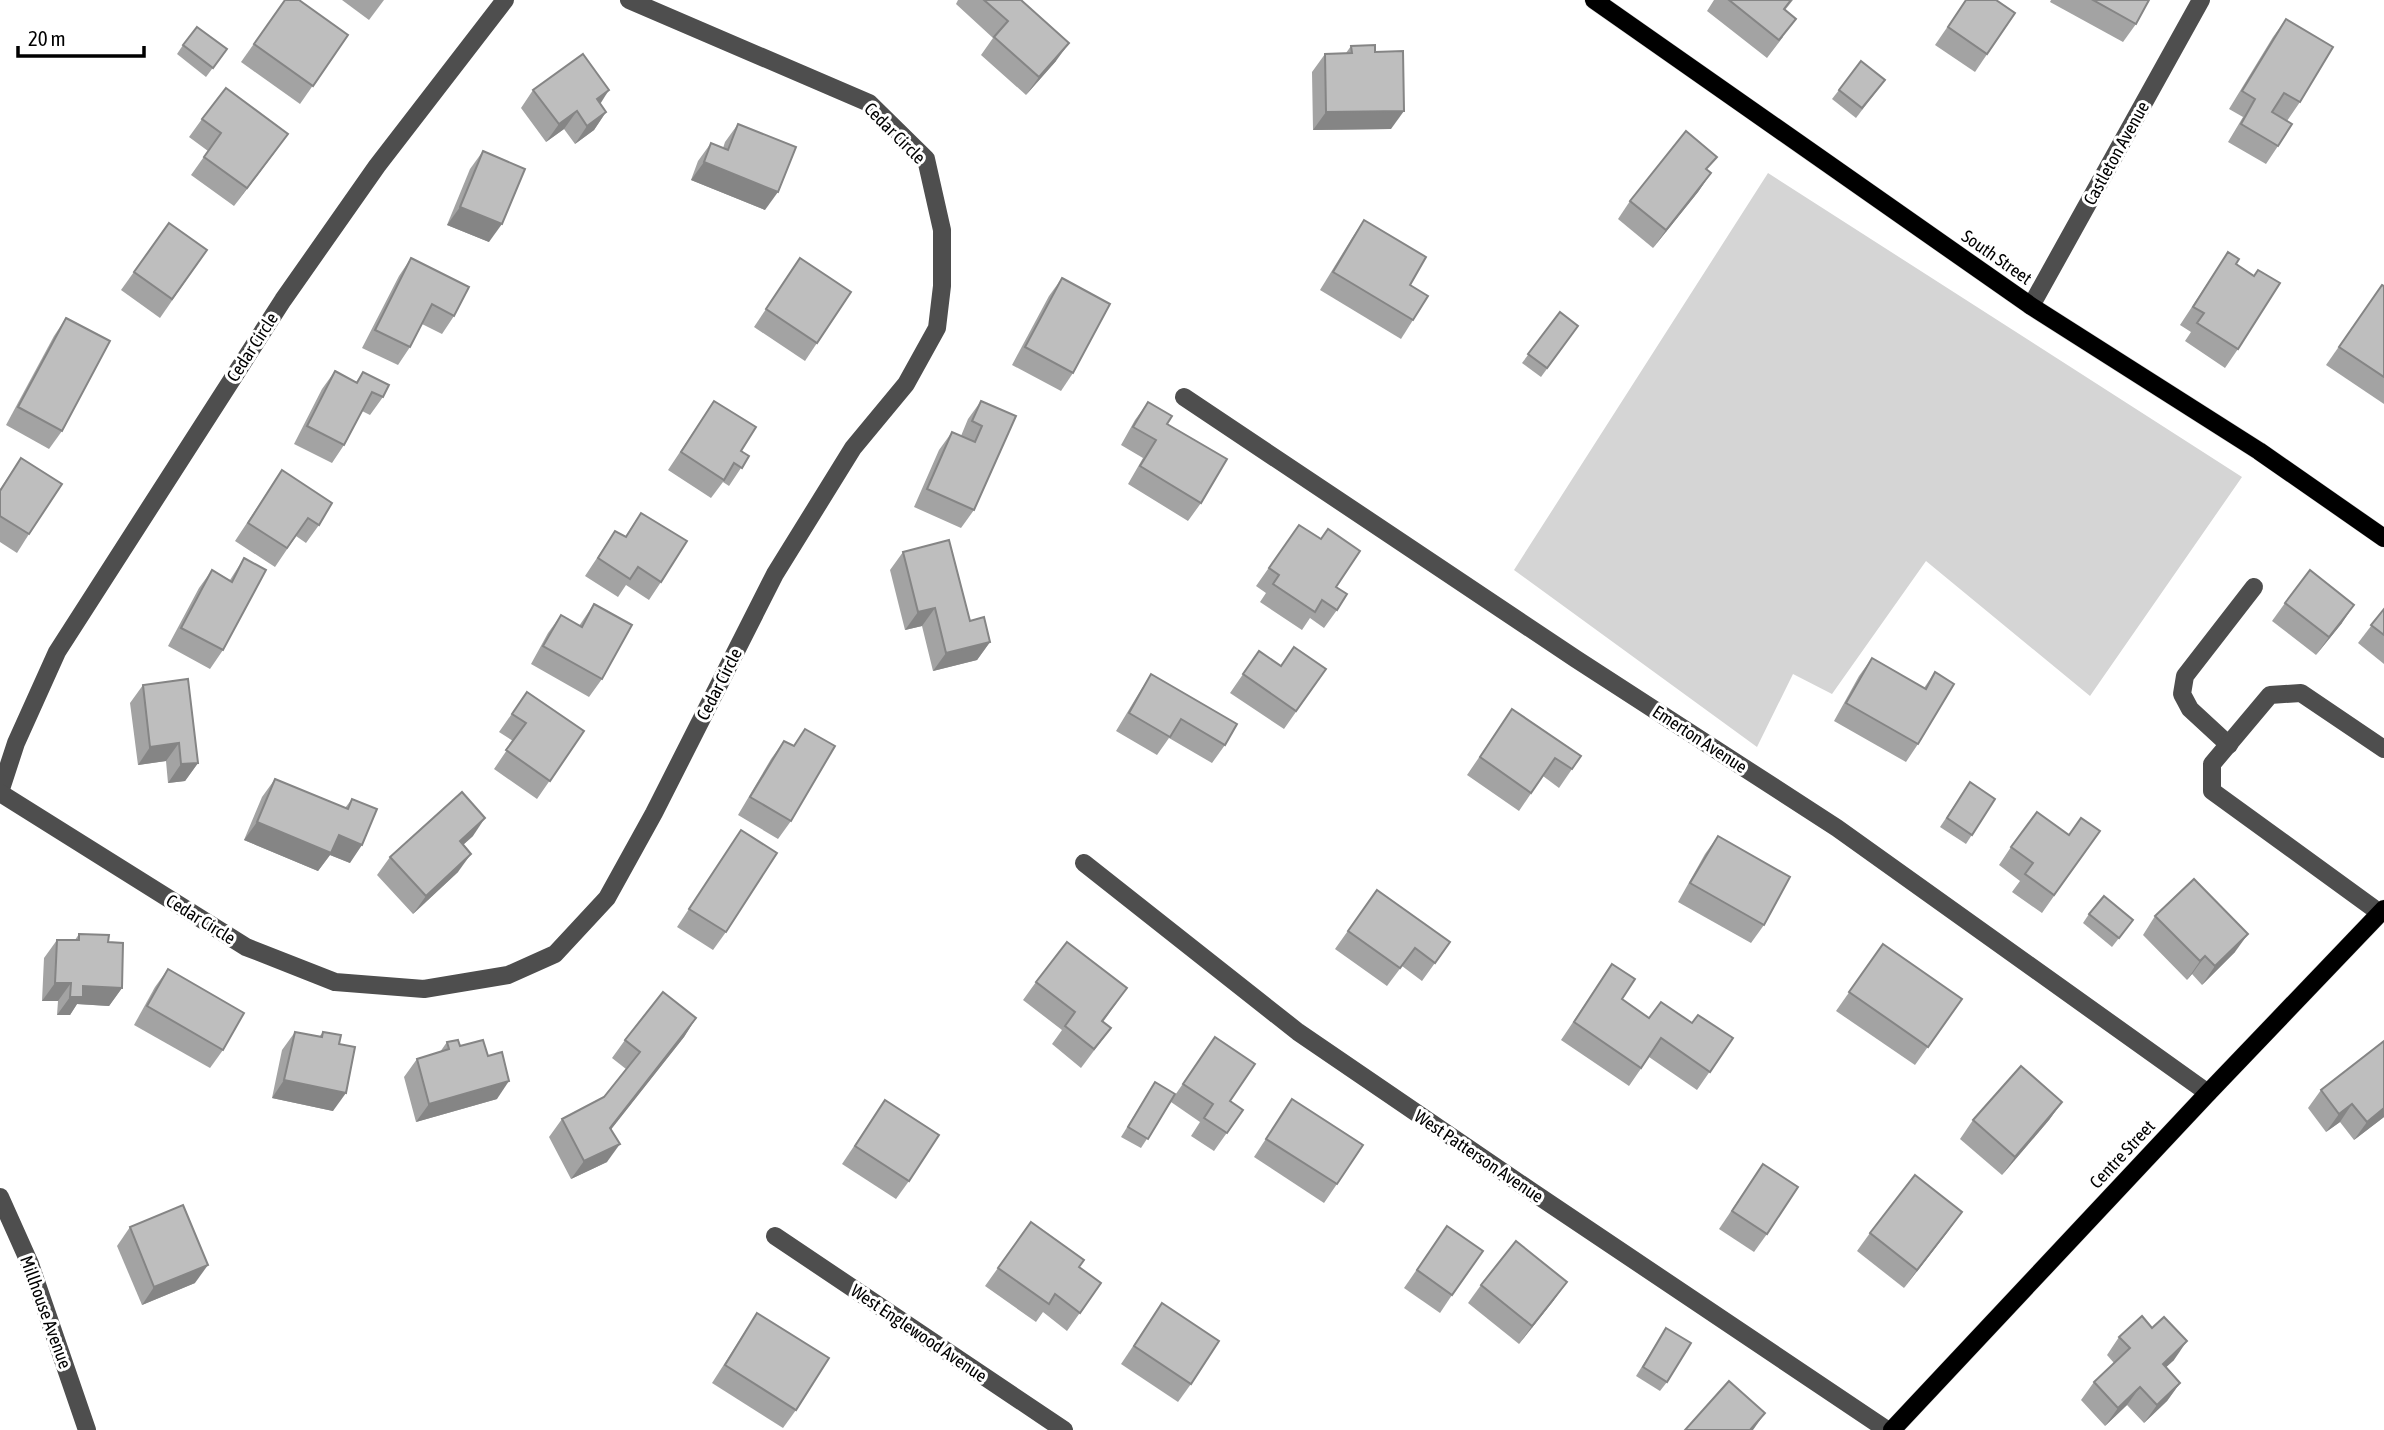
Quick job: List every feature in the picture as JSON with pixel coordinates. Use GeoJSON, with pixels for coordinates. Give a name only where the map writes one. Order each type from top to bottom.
{"type":"FeatureCollection","features":[{"type":"Feature","properties":{"kind":"main road","name":"South Street"},"geometry":{"type":"LineString","coordinates":[[1594,0],[2031,306],[2259,450],[2384,538]]}},
{"type":"Feature","properties":{"kind":"main road","name":"Centre Street"},"geometry":{"type":"LineString","coordinates":[[1890,1430],[2382,911]]}},
{"type":"Feature","properties":{"kind":"street","name":"Cedar Circle"},"geometry":{"type":"LineString","coordinates":[[505,0],[377,166],[283,300],[57,652],[16,743],[0,792],[246,947],[335,982],[424,989],[508,975],[555,954],[607,898],[654,813],[775,574],[853,448],[906,384],[937,328],[942,286],[942,230],[926,159],[869,103],[629,0]]}},
{"type":"Feature","properties":{"kind":"street","name":"Castleton Avenue"},"geometry":{"type":"LineString","coordinates":[[2031,306],[2201,0]]}},
{"type":"Feature","properties":{"kind":"street","name":"Emerton Avenue"},"geometry":{"type":"LineString","coordinates":[[1184,397],[1576,659],[1838,828],[2208,1093]]}},
{"type":"Feature","properties":{"kind":"street"},"geometry":{"type":"LineString","coordinates":[[2229,745],[2190,709],[2182,694],[2185,676],[2254,587]]}},
{"type":"Feature","properties":{"kind":"street"},"geometry":{"type":"LineString","coordinates":[[2382,911],[2212,791],[2212,764],[2270,695],[2301,692],[2384,749]]}},
{"type":"Feature","properties":{"kind":"street","name":"West Patterson Avenue"},"geometry":{"type":"LineString","coordinates":[[1084,863],[1298,1032],[1545,1201],[1890,1430]]}},
{"type":"Feature","properties":{"kind":"street","name":"Millhouse Avenue"},"geometry":{"type":"LineString","coordinates":[[0,1197],[30,1264],[87,1430]]}},
{"type":"Feature","properties":{"kind":"street","name":"West Englewood Avenue"},"geometry":{"type":"LineString","coordinates":[[775,1236],[1064,1430]]}},
{"type":"Feature","properties":{"kind":"shaded area"},"geometry":{"type":"Polygon","coordinates":[[[1768,173],[2242,477],[2090,696],[1926,561],[1832,694],[1793,674],[1757,747],[1514,570],[1768,173]]]}},
{"type":"Feature","properties":{"kind":"building"},"geometry":{"type":"Polygon","coordinates":[[[285,0],[299,0],[348,35],[313,86],[254,44],[285,0]]]}},
{"type":"Feature","properties":{"kind":"building"},"geometry":{"type":"Polygon","coordinates":[[[984,0],[1021,0],[1069,43],[1039,77],[994,37],[1008,21],[984,0]]]}},
{"type":"Feature","properties":{"kind":"building"},"geometry":{"type":"Polygon","coordinates":[[[1729,0],[1791,0],[1784,9],[1796,19],[1779,40],[1729,0]]]}},
{"type":"Feature","properties":{"kind":"building"},"geometry":{"type":"Polygon","coordinates":[[[1966,0],[1996,0],[2015,13],[1987,54],[1948,27],[1966,0]]]}},
{"type":"Feature","properties":{"kind":"building"},"geometry":{"type":"Polygon","coordinates":[[[2093,0],[2149,0],[2136,24],[2093,0]]]}},
{"type":"Feature","properties":{"kind":"building"},"geometry":{"type":"Polygon","coordinates":[[[2286,19],[2333,47],[2300,102],[2284,93],[2272,112],[2292,124],[2278,146],[2241,124],[2255,99],[2242,91],[2286,19]]]}},
{"type":"Feature","properties":{"kind":"building"},"geometry":{"type":"Polygon","coordinates":[[[197,27],[227,49],[213,68],[183,45],[197,27]]]}},
{"type":"Feature","properties":{"kind":"building"},"geometry":{"type":"Polygon","coordinates":[[[1375,45],[1375,52],[1403,51],[1404,111],[1326,112],[1325,54],[1352,53],[1351,46],[1375,45]]]}},
{"type":"Feature","properties":{"kind":"building"},"geometry":{"type":"Polygon","coordinates":[[[583,54],[609,90],[597,99],[606,112],[587,126],[577,111],[559,124],[533,90],[583,54]]]}},
{"type":"Feature","properties":{"kind":"building"},"geometry":{"type":"Polygon","coordinates":[[[1861,61],[1885,80],[1862,108],[1839,90],[1861,61]]]}},
{"type":"Feature","properties":{"kind":"building"},"geometry":{"type":"Polygon","coordinates":[[[226,88],[288,134],[247,188],[204,157],[221,133],[202,119],[226,88]]]}},
{"type":"Feature","properties":{"kind":"building"},"geometry":{"type":"Polygon","coordinates":[[[738,124],[796,147],[778,192],[704,162],[711,143],[728,150],[738,124]]]}},
{"type":"Feature","properties":{"kind":"building"},"geometry":{"type":"Polygon","coordinates":[[[1686,131],[1717,157],[1706,169],[1711,173],[1666,230],[1630,201],[1686,131]]]}},
{"type":"Feature","properties":{"kind":"building"},"geometry":{"type":"Polygon","coordinates":[[[483,151],[525,169],[502,224],[460,207],[483,151]]]}},
{"type":"Feature","properties":{"kind":"building"},"geometry":{"type":"Polygon","coordinates":[[[1364,220],[1426,257],[1410,285],[1428,296],[1413,320],[1333,272],[1364,220]]]}},
{"type":"Feature","properties":{"kind":"building"},"geometry":{"type":"Polygon","coordinates":[[[169,223],[207,250],[172,299],[134,272],[169,223]]]}},
{"type":"Feature","properties":{"kind":"building"},"geometry":{"type":"Polygon","coordinates":[[[2228,252],[2239,259],[2236,264],[2254,276],[2258,270],[2280,283],[2238,349],[2197,323],[2204,313],[2193,307],[2228,252]]]}},
{"type":"Feature","properties":{"kind":"building"},"geometry":{"type":"Polygon","coordinates":[[[411,258],[469,287],[454,316],[432,304],[410,347],[375,330],[411,258]]]}},
{"type":"Feature","properties":{"kind":"building"},"geometry":{"type":"Polygon","coordinates":[[[800,258],[851,292],[817,343],[766,309],[800,258]]]}},
{"type":"Feature","properties":{"kind":"building"},"geometry":{"type":"Polygon","coordinates":[[[1062,278],[1110,304],[1073,373],[1025,347],[1062,278]]]}},
{"type":"Feature","properties":{"kind":"building"},"geometry":{"type":"Polygon","coordinates":[[[2382,285],[2384,286],[2384,377],[2339,347],[2382,285]]]}},
{"type":"Feature","properties":{"kind":"building"},"geometry":{"type":"Polygon","coordinates":[[[1560,312],[1578,326],[1547,368],[1528,354],[1560,312]]]}},
{"type":"Feature","properties":{"kind":"building"},"geometry":{"type":"Polygon","coordinates":[[[66,318],[110,341],[62,431],[18,407],[66,318]]]}},
{"type":"Feature","properties":{"kind":"building"},"geometry":{"type":"Polygon","coordinates":[[[335,371],[357,383],[363,372],[389,385],[383,397],[372,392],[344,445],[307,426],[335,371]]]}},
{"type":"Feature","properties":{"kind":"building"},"geometry":{"type":"Polygon","coordinates":[[[714,401],[756,427],[741,451],[749,456],[742,468],[734,463],[724,480],[681,452],[714,401]]]}},
{"type":"Feature","properties":{"kind":"building"},"geometry":{"type":"Polygon","coordinates":[[[981,401],[1016,416],[974,510],[927,489],[952,432],[975,442],[982,426],[972,421],[981,401]]]}},
{"type":"Feature","properties":{"kind":"building"},"geometry":{"type":"Polygon","coordinates":[[[1148,402],[1172,416],[1167,424],[1227,459],[1201,503],[1140,466],[1156,440],[1133,427],[1148,402]]]}},
{"type":"Feature","properties":{"kind":"building"},"geometry":{"type":"Polygon","coordinates":[[[21,458],[62,484],[29,534],[0,516],[0,491],[21,458]]]}},
{"type":"Feature","properties":{"kind":"building"},"geometry":{"type":"Polygon","coordinates":[[[282,470],[332,503],[319,525],[308,518],[287,548],[248,523],[282,470]]]}},
{"type":"Feature","properties":{"kind":"building"},"geometry":{"type":"Polygon","coordinates":[[[641,513],[687,541],[661,582],[638,567],[630,579],[598,558],[615,531],[626,537],[641,513]]]}},
{"type":"Feature","properties":{"kind":"building"},"geometry":{"type":"Polygon","coordinates":[[[1299,525],[1321,539],[1328,529],[1360,551],[1336,587],[1347,594],[1337,610],[1322,600],[1315,612],[1273,584],[1279,575],[1269,568],[1299,525]]]}},
{"type":"Feature","properties":{"kind":"building"},"geometry":{"type":"Polygon","coordinates":[[[949,540],[970,621],[984,617],[990,642],[946,653],[935,608],[918,612],[903,552],[949,540]]]}},
{"type":"Feature","properties":{"kind":"building"},"geometry":{"type":"Polygon","coordinates":[[[244,558],[266,570],[223,650],[181,628],[212,570],[232,582],[244,558]]]}},
{"type":"Feature","properties":{"kind":"building"},"geometry":{"type":"Polygon","coordinates":[[[2310,570],[2354,605],[2329,637],[2285,603],[2310,570]]]}},
{"type":"Feature","properties":{"kind":"building"},"geometry":{"type":"Polygon","coordinates":[[[594,604],[632,625],[602,679],[543,646],[561,615],[582,627],[594,604]]]}},
{"type":"Feature","properties":{"kind":"building"},"geometry":{"type":"Polygon","coordinates":[[[2384,609],[2384,635],[2371,625],[2384,609]]]}},
{"type":"Feature","properties":{"kind":"building"},"geometry":{"type":"Polygon","coordinates":[[[1294,647],[1326,669],[1296,711],[1243,674],[1259,651],[1281,666],[1294,647]]]}},
{"type":"Feature","properties":{"kind":"building"},"geometry":{"type":"Polygon","coordinates":[[[1872,658],[1926,689],[1935,672],[1954,684],[1918,744],[1846,703],[1872,658]]]}},
{"type":"Feature","properties":{"kind":"building"},"geometry":{"type":"Polygon","coordinates":[[[1151,674],[1237,724],[1225,745],[1181,719],[1170,737],[1129,713],[1151,674]]]}},
{"type":"Feature","properties":{"kind":"building"},"geometry":{"type":"Polygon","coordinates":[[[188,679],[198,763],[181,764],[179,743],[150,747],[143,685],[188,679]]]}},
{"type":"Feature","properties":{"kind":"building"},"geometry":{"type":"Polygon","coordinates":[[[527,692],[584,731],[550,781],[506,750],[526,723],[512,714],[527,692]]]}},
{"type":"Feature","properties":{"kind":"building"},"geometry":{"type":"Polygon","coordinates":[[[1512,709],[1581,756],[1572,769],[1555,758],[1531,793],[1480,757],[1512,709]]]}},
{"type":"Feature","properties":{"kind":"building"},"geometry":{"type":"Polygon","coordinates":[[[805,729],[835,746],[791,821],[750,797],[784,741],[794,746],[805,729]]]}},
{"type":"Feature","properties":{"kind":"building"},"geometry":{"type":"Polygon","coordinates":[[[275,779],[348,809],[352,799],[377,809],[362,845],[339,835],[331,853],[257,822],[275,779]]]}},
{"type":"Feature","properties":{"kind":"building"},"geometry":{"type":"Polygon","coordinates":[[[1970,782],[1995,799],[1972,835],[1947,818],[1970,782]]]}},
{"type":"Feature","properties":{"kind":"building"},"geometry":{"type":"Polygon","coordinates":[[[462,792],[485,818],[460,841],[471,854],[426,896],[390,857],[462,792]]]}},
{"type":"Feature","properties":{"kind":"building"},"geometry":{"type":"Polygon","coordinates":[[[2037,812],[2069,835],[2081,818],[2100,831],[2054,895],[2025,874],[2033,863],[2011,847],[2037,812]]]}},
{"type":"Feature","properties":{"kind":"building"},"geometry":{"type":"Polygon","coordinates":[[[741,830],[777,853],[726,932],[689,909],[741,830]]]}},
{"type":"Feature","properties":{"kind":"building"},"geometry":{"type":"Polygon","coordinates":[[[1718,836],[1790,877],[1764,925],[1690,883],[1718,836]]]}},
{"type":"Feature","properties":{"kind":"building"},"geometry":{"type":"Polygon","coordinates":[[[2194,879],[2248,934],[2215,966],[2205,956],[2200,961],[2155,916],[2194,879]]]}},
{"type":"Feature","properties":{"kind":"building"},"geometry":{"type":"Polygon","coordinates":[[[1377,890],[1450,942],[1435,963],[1415,948],[1400,968],[1348,931],[1377,890]]]}},
{"type":"Feature","properties":{"kind":"building"},"geometry":{"type":"Polygon","coordinates":[[[2104,896],[2133,920],[2119,938],[2089,914],[2104,896]]]}},
{"type":"Feature","properties":{"kind":"building"},"geometry":{"type":"Polygon","coordinates":[[[79,934],[109,935],[108,942],[123,943],[122,988],[83,986],[83,997],[70,997],[71,983],[55,983],[57,940],[79,940],[79,934]]]}},
{"type":"Feature","properties":{"kind":"building"},"geometry":{"type":"Polygon","coordinates":[[[1067,942],[1127,988],[1102,1021],[1111,1028],[1094,1049],[1065,1026],[1075,1012],[1036,982],[1067,942]]]}},
{"type":"Feature","properties":{"kind":"building"},"geometry":{"type":"Polygon","coordinates":[[[1883,944],[1962,999],[1928,1047],[1849,992],[1883,944]]]}},
{"type":"Feature","properties":{"kind":"building"},"geometry":{"type":"Polygon","coordinates":[[[1612,964],[1635,979],[1622,999],[1649,1018],[1661,1002],[1692,1023],[1698,1015],[1733,1038],[1710,1072],[1661,1038],[1641,1068],[1574,1022],[1612,964]]]}},
{"type":"Feature","properties":{"kind":"building"},"geometry":{"type":"Polygon","coordinates":[[[168,969],[244,1013],[223,1050],[147,1006],[168,969]]]}},
{"type":"Feature","properties":{"kind":"building"},"geometry":{"type":"Polygon","coordinates":[[[663,992],[696,1018],[610,1128],[620,1144],[584,1161],[562,1119],[604,1097],[640,1052],[625,1040],[663,992]]]}},
{"type":"Feature","properties":{"kind":"building"},"geometry":{"type":"Polygon","coordinates":[[[295,1032],[322,1037],[323,1032],[341,1035],[339,1044],[355,1047],[346,1093],[284,1080],[295,1032]]]}},
{"type":"Feature","properties":{"kind":"building"},"geometry":{"type":"Polygon","coordinates":[[[1215,1037],[1255,1064],[1230,1101],[1243,1110],[1227,1133],[1204,1118],[1213,1104],[1183,1084],[1215,1037]]]}},
{"type":"Feature","properties":{"kind":"building"},"geometry":{"type":"Polygon","coordinates":[[[458,1040],[460,1046],[483,1040],[488,1056],[502,1052],[509,1081],[429,1104],[417,1059],[449,1049],[447,1042],[458,1040]]]}},
{"type":"Feature","properties":{"kind":"building"},"geometry":{"type":"Polygon","coordinates":[[[2384,1041],[2384,1108],[2367,1122],[2352,1104],[2339,1114],[2321,1090],[2384,1041]]]}},
{"type":"Feature","properties":{"kind":"building"},"geometry":{"type":"Polygon","coordinates":[[[2021,1066],[2062,1102],[2015,1157],[1973,1120],[2021,1066]]]}},
{"type":"Feature","properties":{"kind":"building"},"geometry":{"type":"Polygon","coordinates":[[[1155,1082],[1175,1094],[1148,1139],[1128,1127],[1155,1082]]]}},
{"type":"Feature","properties":{"kind":"building"},"geometry":{"type":"Polygon","coordinates":[[[1292,1099],[1363,1145],[1337,1184],[1266,1139],[1292,1099]]]}},
{"type":"Feature","properties":{"kind":"building"},"geometry":{"type":"Polygon","coordinates":[[[885,1100],[939,1135],[909,1181],[855,1146],[885,1100]]]}},
{"type":"Feature","properties":{"kind":"building"},"geometry":{"type":"Polygon","coordinates":[[[1763,1164],[1798,1187],[1767,1234],[1732,1211],[1763,1164]]]}},
{"type":"Feature","properties":{"kind":"building"},"geometry":{"type":"Polygon","coordinates":[[[1915,1175],[1962,1212],[1917,1270],[1870,1233],[1915,1175]]]}},
{"type":"Feature","properties":{"kind":"building"},"geometry":{"type":"Polygon","coordinates":[[[183,1205],[208,1265],[154,1287],[130,1227],[183,1205]]]}},
{"type":"Feature","properties":{"kind":"building"},"geometry":{"type":"Polygon","coordinates":[[[1031,1222],[1084,1260],[1079,1267],[1101,1283],[1080,1313],[1055,1294],[1049,1304],[998,1268],[1031,1222]]]}},
{"type":"Feature","properties":{"kind":"building"},"geometry":{"type":"Polygon","coordinates":[[[1447,1226],[1483,1251],[1452,1295],[1417,1270],[1447,1226]]]}},
{"type":"Feature","properties":{"kind":"building"},"geometry":{"type":"Polygon","coordinates":[[[1516,1241],[1567,1282],[1532,1326],[1481,1285],[1516,1241]]]}},
{"type":"Feature","properties":{"kind":"building"},"geometry":{"type":"Polygon","coordinates":[[[1162,1303],[1219,1341],[1191,1384],[1134,1346],[1162,1303]]]}},
{"type":"Feature","properties":{"kind":"building"},"geometry":{"type":"Polygon","coordinates":[[[757,1313],[829,1358],[796,1410],[725,1365],[757,1313]]]}},
{"type":"Feature","properties":{"kind":"building"},"geometry":{"type":"Polygon","coordinates":[[[2142,1316],[2152,1328],[2164,1317],[2187,1341],[2163,1364],[2180,1383],[2157,1405],[2140,1387],[2118,1408],[2094,1382],[2130,1348],[2119,1337],[2142,1316]]]}},
{"type":"Feature","properties":{"kind":"building"},"geometry":{"type":"Polygon","coordinates":[[[1666,1328],[1691,1343],[1667,1382],[1643,1367],[1666,1328]]]}},
{"type":"Feature","properties":{"kind":"building"},"geometry":{"type":"Polygon","coordinates":[[[1729,1381],[1765,1413],[1750,1430],[1685,1430],[1729,1381]]]}}]}
